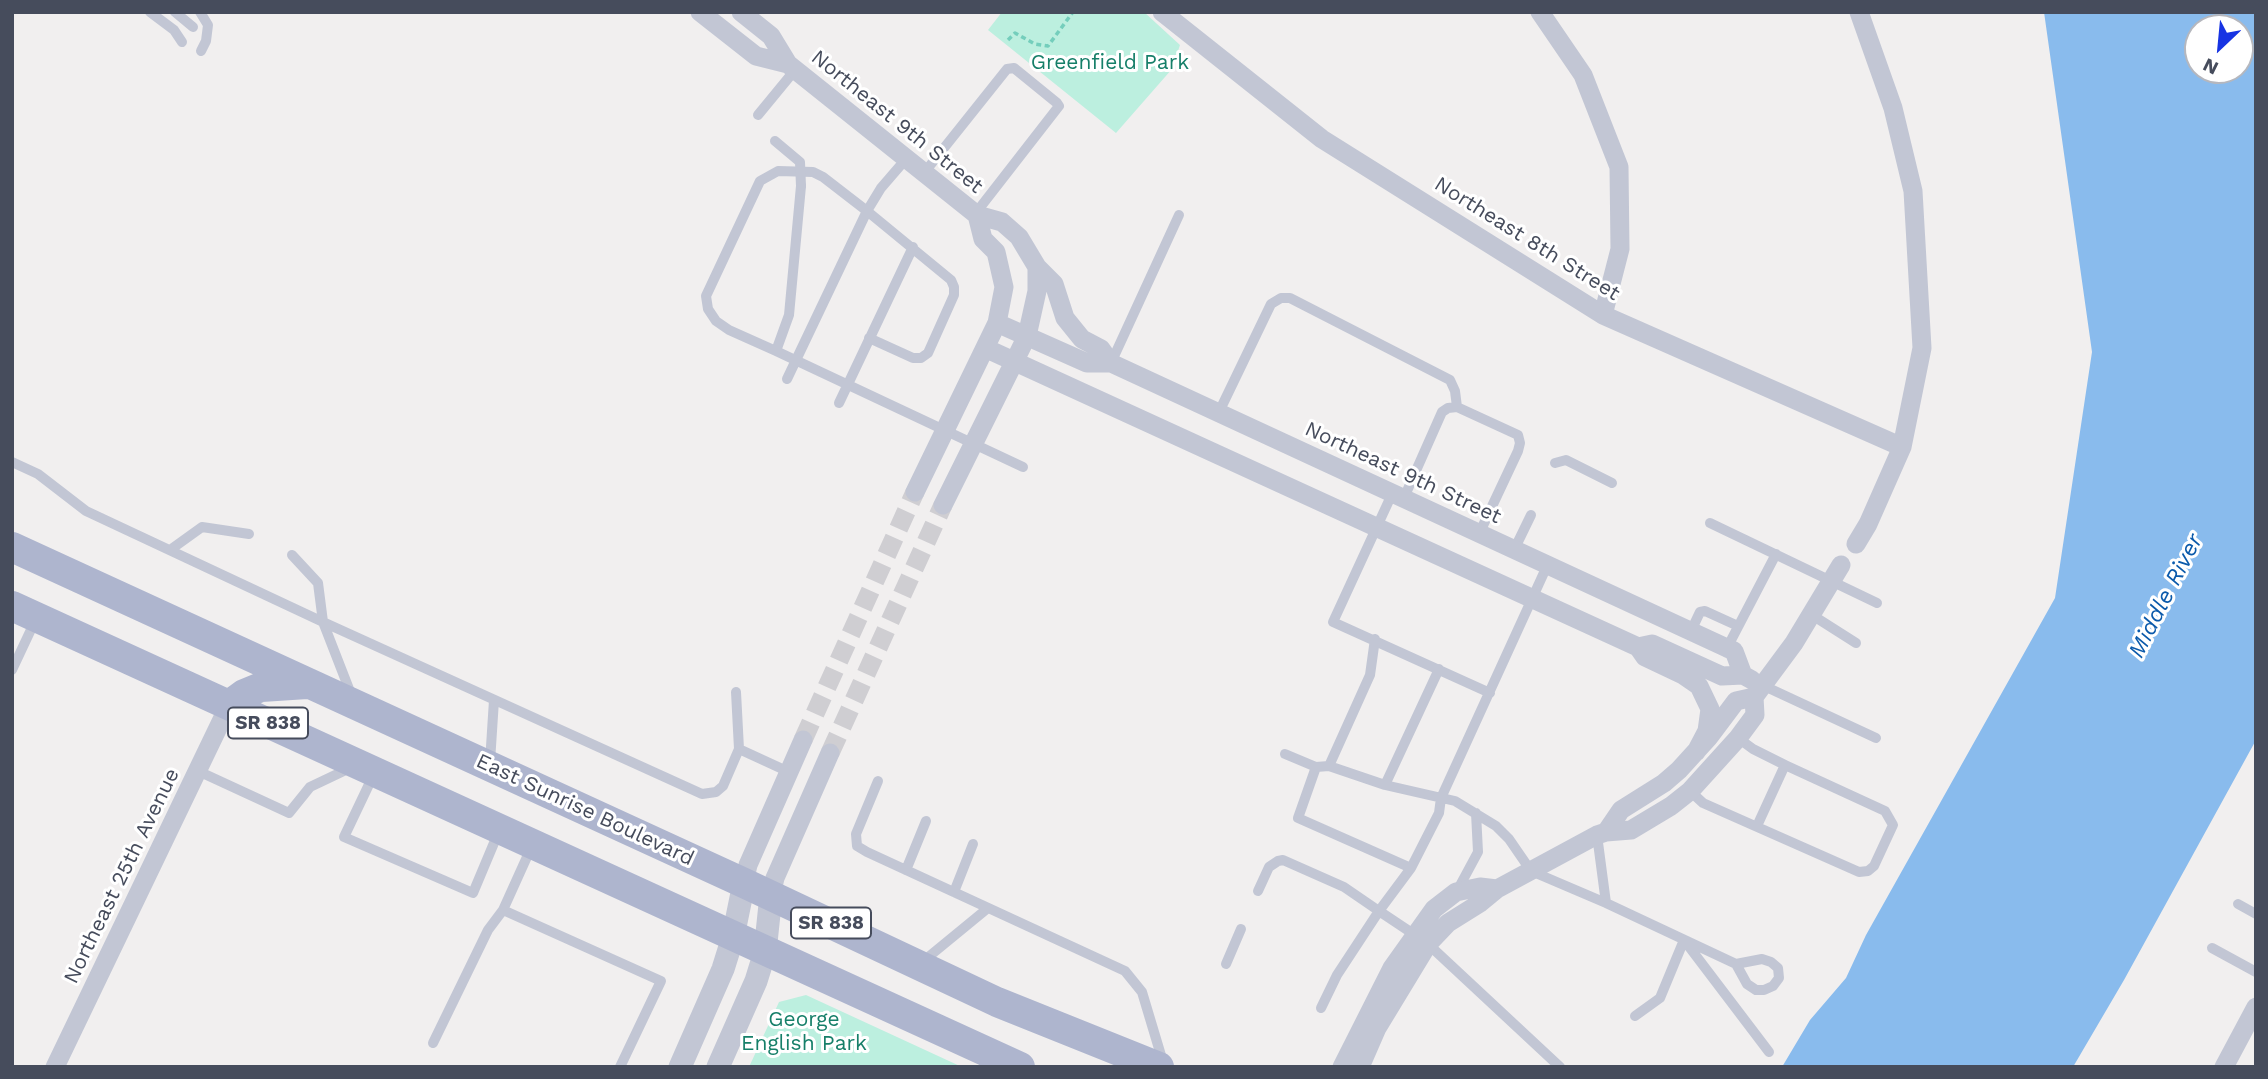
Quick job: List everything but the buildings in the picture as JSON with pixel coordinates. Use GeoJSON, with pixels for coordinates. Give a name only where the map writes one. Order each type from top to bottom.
{"type":"FeatureCollection","features":[{"type":"Feature","properties":{"kind":"main road","name":"East Sunrise Boulevard"},"geometry":{"type":"LineString","coordinates":[[12,547],[771,895],[997,1002],[1162,1067]]}},
{"type":"Feature","properties":{"kind":"main road","name":"SR 838"},"geometry":{"type":"LineString","coordinates":[[24,612],[1020,1067]]}},
{"type":"Feature","properties":{"kind":"main road"},"geometry":{"type":"LineString","coordinates":[[229,705],[244,694],[261,687],[310,684]]}},
{"type":"Feature","properties":{"kind":"street","name":"Northeast 9th Street"},"geometry":{"type":"LineString","coordinates":[[700,12],[755,56],[791,67]]}},
{"type":"Feature","properties":{"kind":"street","name":"Northeast 9th Street"},"geometry":{"type":"LineString","coordinates":[[741,12],[771,36],[791,67],[976,215],[1002,222],[1019,237],[1037,267],[1054,284],[1065,318],[1083,338],[1101,349],[1111,363]]}},
{"type":"Feature","properties":{"kind":"street","name":"Northeast 8th Street"},"geometry":{"type":"LineString","coordinates":[[1162,12],[1322,139],[1603,315],[1902,447]]}},
{"type":"Feature","properties":{"kind":"street"},"geometry":{"type":"LineString","coordinates":[[1540,12],[1583,75],[1619,167],[1620,249],[1603,315]]}},
{"type":"Feature","properties":{"kind":"street"},"geometry":{"type":"LineString","coordinates":[[1856,544],[1868,524],[1902,447],[1922,348],[1913,191],[1893,108],[1859,12]]}},
{"type":"Feature","properties":{"kind":"street","name":"Northeast 9th Street"},"geometry":{"type":"LineString","coordinates":[[915,492],[997,323],[1004,287],[996,253],[983,239],[976,215]]}},
{"type":"Feature","properties":{"kind":"street"},"geometry":{"type":"LineString","coordinates":[[943,505],[1027,336],[1037,291],[1037,267]]}},
{"type":"Feature","properties":{"kind":"street","name":"Northeast 9th Street"},"geometry":{"type":"LineString","coordinates":[[997,323],[1087,363],[1111,363],[1727,648]]}},
{"type":"Feature","properties":{"kind":"street"},"geometry":{"type":"LineString","coordinates":[[985,348],[1638,647],[1645,657],[1683,675],[1699,686],[1710,709],[1707,731],[1696,752]]}},
{"type":"Feature","properties":{"kind":"street"},"geometry":{"type":"LineString","coordinates":[[1602,834],[1621,810],[1664,783],[1696,752],[1736,701],[1758,691],[1794,643],[1837,573]]}},
{"type":"Feature","properties":{"kind":"street"},"geometry":{"type":"LineString","coordinates":[[1638,647],[1652,644],[1722,676],[1743,675]]}},
{"type":"Feature","properties":{"kind":"street"},"geometry":{"type":"LineString","coordinates":[[1727,648],[1734,651],[1743,675],[1758,691]]}},
{"type":"Feature","properties":{"kind":"street"},"geometry":{"type":"LineString","coordinates":[[1342,1067],[1392,968],[1422,939],[1480,903],[1497,889],[1602,834],[1631,830],[1671,806],[1690,791],[1738,738],[1755,715],[1758,691]]}},
{"type":"Feature","properties":{"kind":"street","name":"Northeast 25th Avenue"},"geometry":{"type":"LineString","coordinates":[[55,1067],[229,705]]}},
{"type":"Feature","properties":{"kind":"street"},"geometry":{"type":"LineString","coordinates":[[680,1067],[723,969],[733,937],[748,865],[803,740]]}},
{"type":"Feature","properties":{"kind":"street"},"geometry":{"type":"LineString","coordinates":[[718,1067],[756,981],[765,952],[771,895],[778,869],[830,753]]}},
{"type":"Feature","properties":{"kind":"street"},"geometry":{"type":"LineString","coordinates":[[1360,1067],[1422,939],[1433,909],[1456,892],[1479,887],[1497,889]]}},
{"type":"Feature","properties":{"kind":"street"},"geometry":{"type":"LineString","coordinates":[[2224,1067],[2256,1007]]}},
{"type":"Feature","properties":{"kind":"lane"},"geometry":{"type":"LineString","coordinates":[[150,12],[174,30],[182,42]]}},
{"type":"Feature","properties":{"kind":"lane"},"geometry":{"type":"LineString","coordinates":[[175,12],[193,27]]}},
{"type":"Feature","properties":{"kind":"lane"},"geometry":{"type":"LineString","coordinates":[[200,12],[208,24],[206,41],[201,51]]}},
{"type":"Feature","properties":{"kind":"lane"},"geometry":{"type":"LineString","coordinates":[[758,114],[791,67]]}},
{"type":"Feature","properties":{"kind":"lane"},"geometry":{"type":"LineString","coordinates":[[924,173],[1007,69],[1014,68],[1025,76],[1058,103],[1058,110],[976,215]]}},
{"type":"Feature","properties":{"kind":"lane"},"geometry":{"type":"LineString","coordinates":[[775,141],[800,162],[801,186],[789,315],[776,351]]}},
{"type":"Feature","properties":{"kind":"lane"},"geometry":{"type":"LineString","coordinates":[[787,379],[867,211],[881,188],[905,159]]}},
{"type":"Feature","properties":{"kind":"lane"},"geometry":{"type":"LineString","coordinates":[[869,338],[913,358],[921,358],[928,353],[954,295],[951,280],[823,177],[813,172],[779,171],[760,181],[706,296],[708,309],[716,321],[1024,467]]}},
{"type":"Feature","properties":{"kind":"lane"},"geometry":{"type":"LineString","coordinates":[[1111,363],[1180,215]]}},
{"type":"Feature","properties":{"kind":"lane"},"geometry":{"type":"LineString","coordinates":[[839,403],[913,247]]}},
{"type":"Feature","properties":{"kind":"lane"},"geometry":{"type":"LineString","coordinates":[[1219,412],[1271,304],[1281,298],[1290,298],[1450,380],[1457,407]]}},
{"type":"Feature","properties":{"kind":"lane"},"geometry":{"type":"LineString","coordinates":[[1479,534],[1520,443],[1518,435],[1457,407],[1448,408],[1442,412],[1398,497],[1377,528],[1333,622],[1490,693]]}},
{"type":"Feature","properties":{"kind":"lane"},"geometry":{"type":"LineString","coordinates":[[1555,463],[1566,460],[1612,482]]}},
{"type":"Feature","properties":{"kind":"lane"},"geometry":{"type":"LineString","coordinates":[[12,462],[38,474],[86,511],[702,794],[716,792],[723,786],[739,749],[736,692]]}},
{"type":"Feature","properties":{"kind":"lane"},"geometry":{"type":"LineString","coordinates":[[1514,550],[1531,515]]}},
{"type":"Feature","properties":{"kind":"lane"},"geometry":{"type":"LineString","coordinates":[[1710,523],[1776,554],[1837,573],[1877,603]]}},
{"type":"Feature","properties":{"kind":"lane"},"geometry":{"type":"LineString","coordinates":[[170,550],[202,527],[249,534]]}},
{"type":"Feature","properties":{"kind":"lane"},"geometry":{"type":"LineString","coordinates":[[1727,648],[1776,554]]}},
{"type":"Feature","properties":{"kind":"lane"},"geometry":{"type":"LineString","coordinates":[[292,555],[318,583],[323,622],[355,704]]}},
{"type":"Feature","properties":{"kind":"lane"},"geometry":{"type":"LineString","coordinates":[[1321,1007],[1337,975],[1411,868],[1439,813],[1441,798],[1547,566]]}},
{"type":"Feature","properties":{"kind":"lane"},"geometry":{"type":"LineString","coordinates":[[1691,631],[1700,612],[1705,611],[1738,626]]}},
{"type":"Feature","properties":{"kind":"lane"},"geometry":{"type":"LineString","coordinates":[[12,670],[24,612]]}},
{"type":"Feature","properties":{"kind":"lane"},"geometry":{"type":"LineString","coordinates":[[1812,615],[1856,643]]}},
{"type":"Feature","properties":{"kind":"lane"},"geometry":{"type":"LineString","coordinates":[[1329,766],[1370,675],[1375,639]]}},
{"type":"Feature","properties":{"kind":"lane"},"geometry":{"type":"LineString","coordinates":[[1385,785],[1439,668]]}},
{"type":"Feature","properties":{"kind":"lane"},"geometry":{"type":"LineString","coordinates":[[1758,691],[1876,737]]}},
{"type":"Feature","properties":{"kind":"lane"},"geometry":{"type":"LineString","coordinates":[[490,766],[494,700]]}},
{"type":"Feature","properties":{"kind":"lane"},"geometry":{"type":"LineString","coordinates":[[1690,791],[1703,803],[1859,872],[1868,871],[1874,866],[1893,825],[1885,811],[1785,765],[1738,738]]}},
{"type":"Feature","properties":{"kind":"lane"},"geometry":{"type":"LineString","coordinates":[[739,749],[789,772]]}},
{"type":"Feature","properties":{"kind":"lane"},"geometry":{"type":"LineString","coordinates":[[1286,754],[1316,767],[1329,766],[1385,785],[1455,801],[1496,826],[1509,839],[1531,871],[1736,964]]}},
{"type":"Feature","properties":{"kind":"lane"},"geometry":{"type":"LineString","coordinates":[[1757,826],[1785,765]]}},
{"type":"Feature","properties":{"kind":"lane"},"geometry":{"type":"LineString","coordinates":[[1316,767],[1298,818],[1411,868]]}},
{"type":"Feature","properties":{"kind":"lane"},"geometry":{"type":"LineString","coordinates":[[198,771],[289,813],[310,787],[366,768]]}},
{"type":"Feature","properties":{"kind":"lane"},"geometry":{"type":"LineString","coordinates":[[366,768],[344,837],[473,893],[499,830]]}},
{"type":"Feature","properties":{"kind":"lane"},"geometry":{"type":"LineString","coordinates":[[878,781],[856,834],[858,846],[1125,971],[1142,992],[1162,1067]]}},
{"type":"Feature","properties":{"kind":"lane"},"geometry":{"type":"LineString","coordinates":[[1456,892],[1478,852],[1476,813]]}},
{"type":"Feature","properties":{"kind":"lane"},"geometry":{"type":"LineString","coordinates":[[906,870],[926,821]]}},
{"type":"Feature","properties":{"kind":"lane"},"geometry":{"type":"LineString","coordinates":[[1602,834],[1606,904]]}},
{"type":"Feature","properties":{"kind":"lane"},"geometry":{"type":"LineString","coordinates":[[954,892],[973,844]]}},
{"type":"Feature","properties":{"kind":"lane"},"geometry":{"type":"LineString","coordinates":[[433,1043],[488,930],[503,910],[532,845]]}},
{"type":"Feature","properties":{"kind":"lane"},"geometry":{"type":"LineString","coordinates":[[1258,891],[1269,867],[1283,860],[1344,887],[1422,939],[1560,1067]]}},
{"type":"Feature","properties":{"kind":"lane"},"geometry":{"type":"LineString","coordinates":[[2238,904],[2256,914]]}},
{"type":"Feature","properties":{"kind":"lane"},"geometry":{"type":"LineString","coordinates":[[919,964],[988,908]]}},
{"type":"Feature","properties":{"kind":"lane"},"geometry":{"type":"LineString","coordinates":[[503,910],[660,981],[621,1067]]}},
{"type":"Feature","properties":{"kind":"lane"},"geometry":{"type":"LineString","coordinates":[[1226,964],[1241,929]]}},
{"type":"Feature","properties":{"kind":"lane"},"geometry":{"type":"LineString","coordinates":[[1635,1016],[1660,998],[1684,940]]}},
{"type":"Feature","properties":{"kind":"lane"},"geometry":{"type":"LineString","coordinates":[[1684,940],[1769,1052]]}},
{"type":"Feature","properties":{"kind":"lane"},"geometry":{"type":"LineString","coordinates":[[2212,948],[2256,972]]}},
{"type":"Feature","properties":{"kind":"path"},"geometry":{"type":"LineString","coordinates":[[1008,40],[1014,33],[1035,44],[1048,46],[1073,12]]}},
{"type":"Feature","properties":{"kind":"green space","name":"Greenfield Park"},"geometry":{"type":"Polygon","coordinates":[[[1002,12],[1144,12],[1180,45],[1172,69],[1116,133],[988,30],[1002,12]]]}},
{"type":"Feature","properties":{"kind":"green space","name":"George English Park"},"geometry":{"type":"Polygon","coordinates":[[[806,995],[962,1067],[749,1067],[779,1002],[806,995]]]}},
{"type":"Feature","properties":{"kind":"water","name":"Middle River"},"geometry":{"type":"Polygon","coordinates":[[[2044,12],[2256,12],[2256,740],[2073,1067],[1782,1067],[1810,1020],[1846,978],[1866,935],[2055,598],[2092,352],[2044,12]]]}},
{"type":"Feature","properties":{"kind":"tunnel"},"geometry":{"type":"LineString","coordinates":[[803,740],[915,492]]}},
{"type":"Feature","properties":{"kind":"tunnel"},"geometry":{"type":"LineString","coordinates":[[830,753],[943,505]]}}]}
